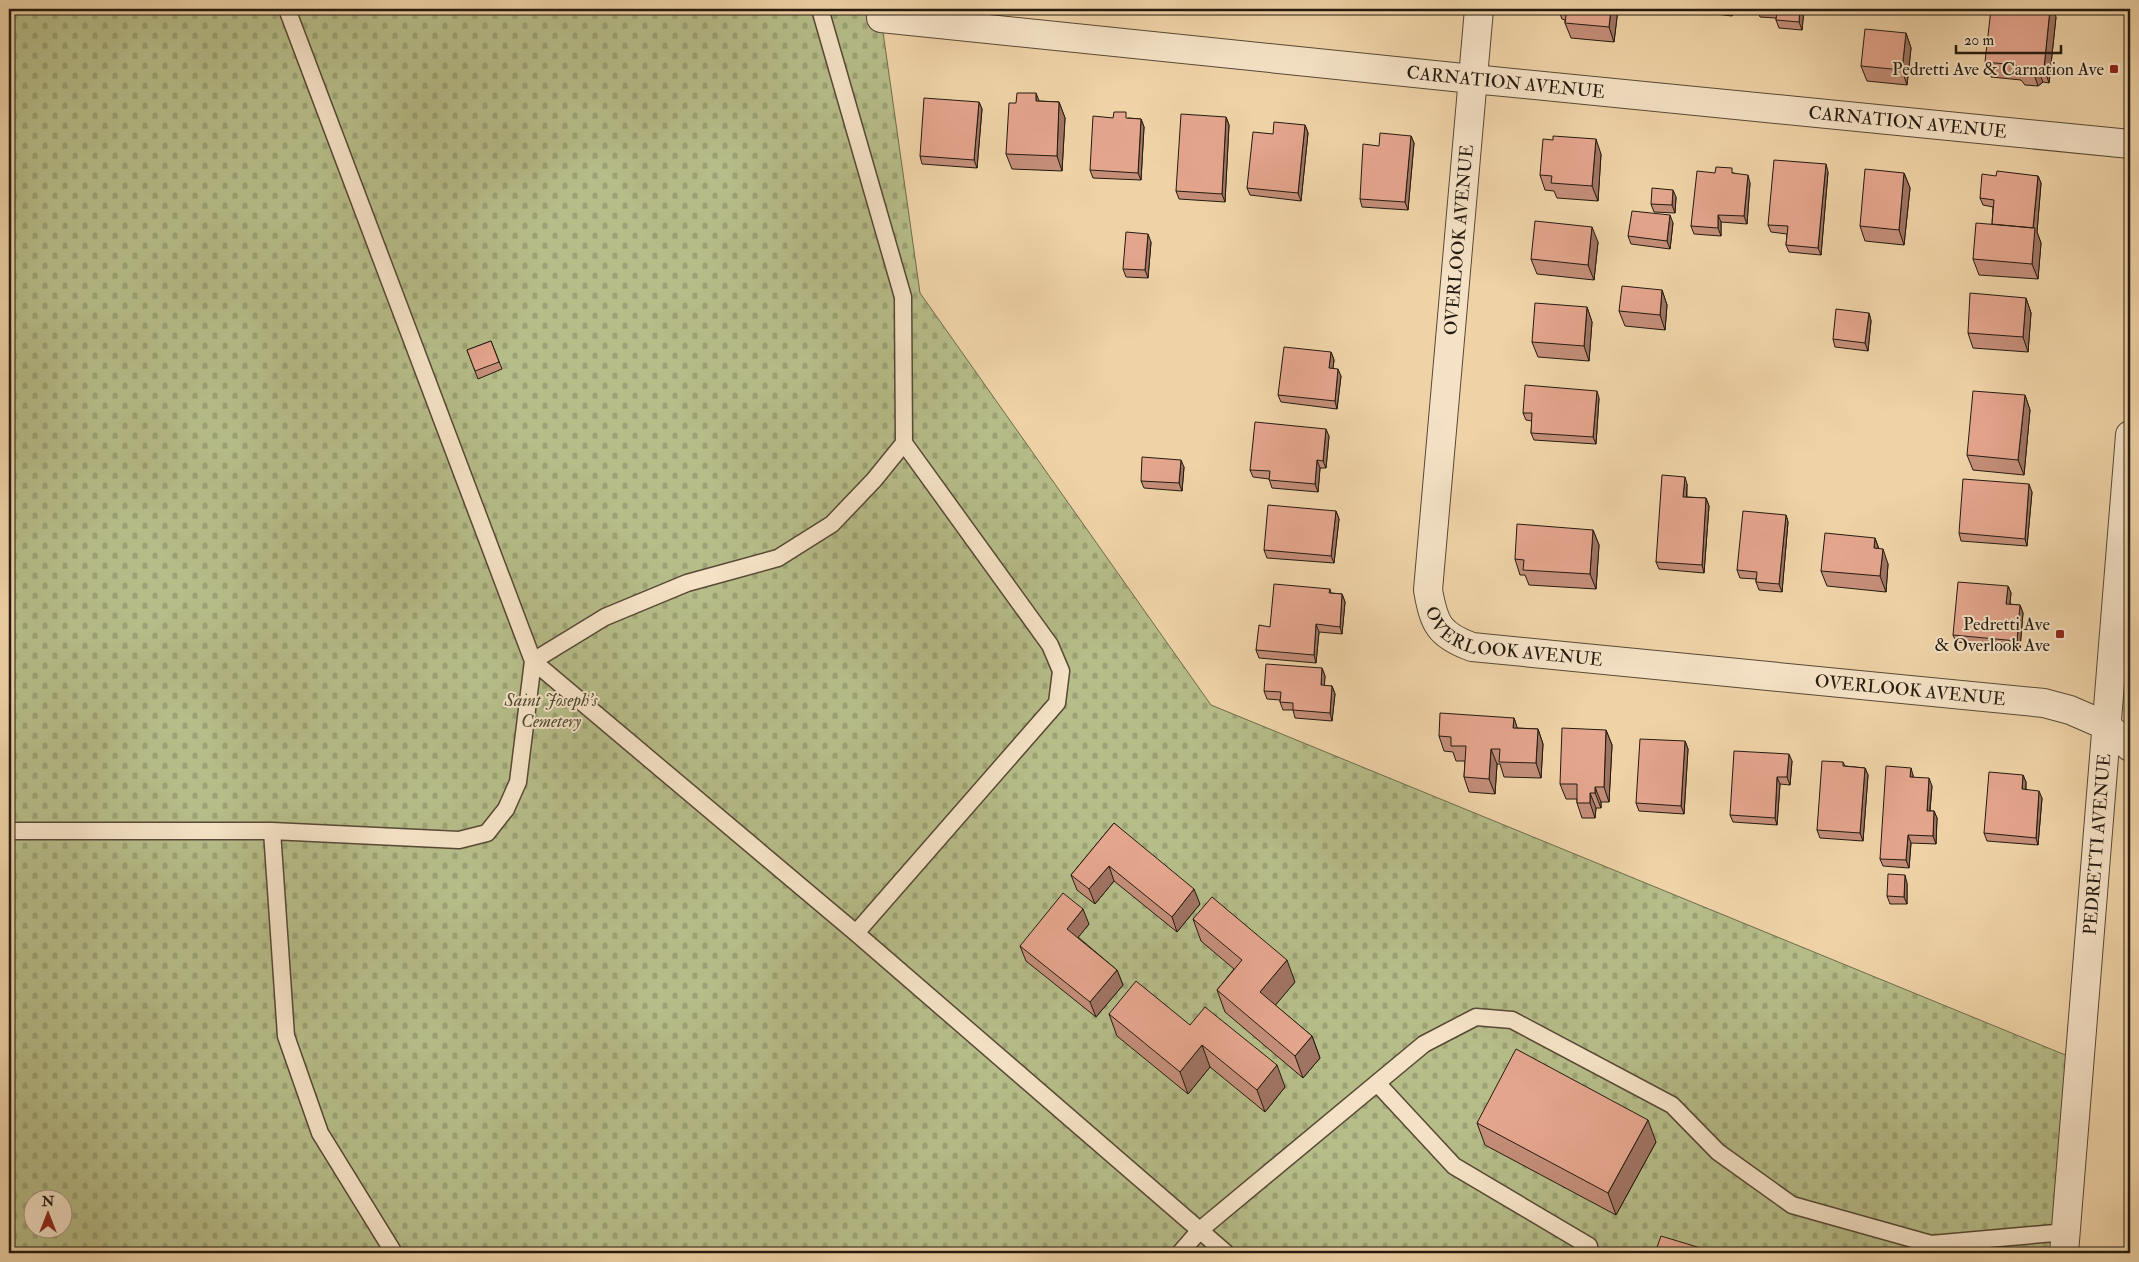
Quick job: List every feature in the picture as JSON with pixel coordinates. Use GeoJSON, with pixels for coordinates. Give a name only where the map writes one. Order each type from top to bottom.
{"type":"FeatureCollection","features":[{"type":"Feature","properties":{"kind":"street","name":"OVERLOOK AVENUE"},"geometry":{"type":"LineString","coordinates":[[1479,9],[1428,590],[1433,616],[1442,630],[1456,641],[1472,647],[2044,703],[2070,710],[2107,726],[2130,747]]}},
{"type":"Feature","properties":{"kind":"street","name":"CARNATION AVENUE"},"geometry":{"type":"LineString","coordinates":[[881,18],[1473,80],[2130,144]]}},
{"type":"Feature","properties":{"kind":"street","name":"PEDRETTI AVENUE"},"geometry":{"type":"LineString","coordinates":[[2065,1243],[2130,435]]}},
{"type":"Feature","properties":{"kind":"lane"},"geometry":{"type":"LineString","coordinates":[[9,831],[272,831],[459,840],[486,833],[506,809],[518,782],[533,661],[287,9]]}},
{"type":"Feature","properties":{"kind":"lane"},"geometry":{"type":"LineString","coordinates":[[820,9],[903,297],[904,443],[1050,645],[1061,671],[1057,703],[856,933]]}},
{"type":"Feature","properties":{"kind":"lane"},"geometry":{"type":"LineString","coordinates":[[533,661],[605,617],[687,583],[778,558],[832,524],[874,480],[904,443]]}},
{"type":"Feature","properties":{"kind":"lane"},"geometry":{"type":"LineString","coordinates":[[533,661],[856,933],[1226,1253]]}},
{"type":"Feature","properties":{"kind":"lane"},"geometry":{"type":"LineString","coordinates":[[272,831],[286,1036],[320,1133],[394,1253]]}},
{"type":"Feature","properties":{"kind":"lane"},"geometry":{"type":"LineString","coordinates":[[1180,1253],[1200,1230],[1424,1044],[1476,1017],[1512,1020],[1672,1105],[1718,1152],[1792,1206],[1931,1244],[2065,1243]]}},
{"type":"Feature","properties":{"kind":"lane"},"geometry":{"type":"LineString","coordinates":[[1377,1083],[1454,1166],[1589,1246]]}},
{"type":"Feature","properties":{"kind":"green space","name":"Saint Joseph’s Cemetery"},"geometry":{"type":"Polygon","coordinates":[[[9,9],[882,9],[881,18],[920,293],[1211,705],[2080,1061],[2064,1253],[9,1253],[9,9]]]}},
{"type":"Feature","properties":{"kind":"building"},"geometry":{"type":"Polygon","coordinates":[[[1567,9],[1611,9],[1609,27],[1565,23],[1567,9]]]}},
{"type":"Feature","properties":{"kind":"building"},"geometry":{"type":"Polygon","coordinates":[[[1757,9],[1800,9],[1799,22],[1776,20],[1777,11],[1757,9]]]}},
{"type":"Feature","properties":{"kind":"building"},"geometry":{"type":"Polygon","coordinates":[[[1991,9],[2050,9],[2044,68],[2037,67],[2033,71],[2020,70],[2016,65],[1985,62],[1991,9]]]}},
{"type":"Feature","properties":{"kind":"building"},"geometry":{"type":"Polygon","coordinates":[[[1865,29],[1906,33],[1902,70],[1861,66],[1865,29]]]}},
{"type":"Feature","properties":{"kind":"building"},"geometry":{"type":"Polygon","coordinates":[[[1017,93],[1036,93],[1036,101],[1059,102],[1057,156],[1006,154],[1009,103],[1016,103],[1017,93]]]}},
{"type":"Feature","properties":{"kind":"building"},"geometry":{"type":"Polygon","coordinates":[[[924,98],[979,102],[974,160],[920,156],[924,98]]]}},
{"type":"Feature","properties":{"kind":"building"},"geometry":{"type":"Polygon","coordinates":[[[1114,112],[1126,112],[1126,118],[1141,119],[1138,173],[1090,170],[1093,116],[1113,118],[1114,112]]]}},
{"type":"Feature","properties":{"kind":"building"},"geometry":{"type":"Polygon","coordinates":[[[1181,114],[1226,117],[1222,194],[1176,191],[1181,114]]]}},
{"type":"Feature","properties":{"kind":"building"},"geometry":{"type":"Polygon","coordinates":[[[1274,122],[1305,125],[1298,193],[1247,188],[1253,132],[1273,134],[1274,122]]]}},
{"type":"Feature","properties":{"kind":"building"},"geometry":{"type":"Polygon","coordinates":[[[1380,133],[1411,136],[1405,202],[1360,199],[1363,144],[1379,146],[1380,133]]]}},
{"type":"Feature","properties":{"kind":"building"},"geometry":{"type":"Polygon","coordinates":[[[1553,136],[1596,139],[1592,186],[1551,183],[1552,176],[1540,175],[1543,139],[1553,140],[1553,136]]]}},
{"type":"Feature","properties":{"kind":"building"},"geometry":{"type":"Polygon","coordinates":[[[1774,160],[1826,164],[1818,248],[1786,245],[1788,226],[1768,225],[1774,160]]]}},
{"type":"Feature","properties":{"kind":"building"},"geometry":{"type":"Polygon","coordinates":[[[1716,167],[1732,168],[1732,173],[1748,175],[1744,216],[1718,215],[1718,228],[1691,226],[1697,171],[1715,173],[1716,167]]]}},
{"type":"Feature","properties":{"kind":"building"},"geometry":{"type":"Polygon","coordinates":[[[1865,169],[1904,173],[1899,230],[1860,226],[1865,169]]]}},
{"type":"Feature","properties":{"kind":"building"},"geometry":{"type":"Polygon","coordinates":[[[1997,171],[2038,176],[2033,228],[1992,224],[1994,200],[1980,198],[1982,174],[1996,176],[1997,171]]]}},
{"type":"Feature","properties":{"kind":"building"},"geometry":{"type":"Polygon","coordinates":[[[1652,188],[1673,190],[1672,205],[1651,204],[1652,188]]]}},
{"type":"Feature","properties":{"kind":"building"},"geometry":{"type":"Polygon","coordinates":[[[1632,211],[1670,215],[1667,241],[1628,236],[1632,211]]]}},
{"type":"Feature","properties":{"kind":"building"},"geometry":{"type":"Polygon","coordinates":[[[1535,221],[1592,227],[1588,265],[1531,259],[1535,221]]]}},
{"type":"Feature","properties":{"kind":"building"},"geometry":{"type":"Polygon","coordinates":[[[1976,223],[2035,228],[2032,264],[1973,259],[1976,223]]]}},
{"type":"Feature","properties":{"kind":"building"},"geometry":{"type":"Polygon","coordinates":[[[1126,232],[1148,234],[1145,270],[1123,269],[1126,232]]]}},
{"type":"Feature","properties":{"kind":"building"},"geometry":{"type":"Polygon","coordinates":[[[1622,286],[1662,290],[1660,315],[1619,311],[1622,286]]]}},
{"type":"Feature","properties":{"kind":"building"},"geometry":{"type":"Polygon","coordinates":[[[1970,293],[2026,298],[2023,337],[1968,333],[1970,293]]]}},
{"type":"Feature","properties":{"kind":"building"},"geometry":{"type":"Polygon","coordinates":[[[1535,303],[1587,307],[1584,346],[1532,342],[1535,303]]]}},
{"type":"Feature","properties":{"kind":"building"},"geometry":{"type":"Polygon","coordinates":[[[1836,309],[1869,313],[1865,343],[1833,339],[1836,309]]]}},
{"type":"Feature","properties":{"kind":"building"},"geometry":{"type":"Polygon","coordinates":[[[491,341],[499,362],[475,371],[467,350],[491,341]]]}},
{"type":"Feature","properties":{"kind":"building"},"geometry":{"type":"Polygon","coordinates":[[[1284,347],[1331,352],[1329,368],[1338,369],[1335,401],[1278,395],[1284,347]]]}},
{"type":"Feature","properties":{"kind":"building"},"geometry":{"type":"Polygon","coordinates":[[[1525,385],[1597,391],[1593,437],[1531,433],[1532,413],[1523,413],[1525,385]]]}},
{"type":"Feature","properties":{"kind":"building"},"geometry":{"type":"Polygon","coordinates":[[[1973,391],[2025,395],[2018,460],[1967,455],[1973,391]]]}},
{"type":"Feature","properties":{"kind":"building"},"geometry":{"type":"Polygon","coordinates":[[[1255,422],[1326,429],[1323,461],[1317,460],[1315,484],[1269,480],[1270,471],[1250,470],[1255,422]]]}},
{"type":"Feature","properties":{"kind":"building"},"geometry":{"type":"Polygon","coordinates":[[[1142,457],[1181,460],[1179,483],[1141,481],[1142,457]]]}},
{"type":"Feature","properties":{"kind":"building"},"geometry":{"type":"Polygon","coordinates":[[[1662,475],[1685,477],[1683,497],[1706,498],[1702,565],[1656,562],[1662,475]]]}},
{"type":"Feature","properties":{"kind":"building"},"geometry":{"type":"Polygon","coordinates":[[[1963,479],[2029,484],[2025,539],[1959,533],[1963,479]]]}},
{"type":"Feature","properties":{"kind":"building"},"geometry":{"type":"Polygon","coordinates":[[[1268,505],[1336,511],[1331,556],[1264,550],[1268,505]]]}},
{"type":"Feature","properties":{"kind":"building"},"geometry":{"type":"Polygon","coordinates":[[[1743,511],[1786,515],[1779,584],[1756,582],[1757,572],[1737,570],[1743,511]]]}},
{"type":"Feature","properties":{"kind":"building"},"geometry":{"type":"Polygon","coordinates":[[[1517,524],[1593,530],[1590,574],[1523,570],[1524,560],[1515,559],[1517,524]]]}},
{"type":"Feature","properties":{"kind":"building"},"geometry":{"type":"Polygon","coordinates":[[[1825,533],[1875,538],[1874,548],[1883,549],[1880,576],[1821,571],[1825,533]]]}},
{"type":"Feature","properties":{"kind":"building"},"geometry":{"type":"Polygon","coordinates":[[[1958,582],[2008,586],[2006,604],[2020,605],[2017,641],[1953,635],[1958,582]]]}},
{"type":"Feature","properties":{"kind":"building"},"geometry":{"type":"Polygon","coordinates":[[[1274,584],[1330,589],[1329,593],[1342,594],[1340,627],[1316,624],[1314,655],[1256,650],[1259,625],[1270,627],[1274,584]]]}},
{"type":"Feature","properties":{"kind":"building"},"geometry":{"type":"Polygon","coordinates":[[[1266,664],[1322,668],[1321,685],[1332,686],[1330,713],[1293,710],[1293,703],[1280,702],[1281,692],[1264,691],[1266,664]]]}},
{"type":"Feature","properties":{"kind":"building"},"geometry":{"type":"Polygon","coordinates":[[[1440,713],[1514,718],[1513,728],[1538,729],[1536,763],[1499,762],[1500,749],[1491,749],[1489,779],[1464,777],[1466,746],[1451,746],[1451,737],[1439,736],[1440,713]]]}},
{"type":"Feature","properties":{"kind":"building"},"geometry":{"type":"Polygon","coordinates":[[[1562,728],[1606,730],[1604,787],[1595,787],[1595,793],[1590,793],[1590,803],[1577,803],[1577,784],[1560,784],[1562,728]]]}},
{"type":"Feature","properties":{"kind":"building"},"geometry":{"type":"Polygon","coordinates":[[[1640,739],[1685,741],[1681,806],[1636,803],[1640,739]]]}},
{"type":"Feature","properties":{"kind":"building"},"geometry":{"type":"Polygon","coordinates":[[[1734,751],[1789,754],[1787,777],[1777,777],[1775,818],[1730,815],[1734,751]]]}},
{"type":"Feature","properties":{"kind":"building"},"geometry":{"type":"Polygon","coordinates":[[[1822,761],[1843,762],[1843,766],[1865,768],[1860,833],[1817,830],[1822,761]]]}},
{"type":"Feature","properties":{"kind":"building"},"geometry":{"type":"Polygon","coordinates":[[[1886,766],[1911,768],[1910,777],[1929,778],[1927,811],[1934,811],[1933,836],[1908,835],[1906,860],[1880,859],[1886,766]]]}},
{"type":"Feature","properties":{"kind":"building"},"geometry":{"type":"Polygon","coordinates":[[[1989,772],[2023,775],[2022,789],[2039,791],[2036,838],[1984,833],[1989,772]]]}},
{"type":"Feature","properties":{"kind":"building"},"geometry":{"type":"Polygon","coordinates":[[[1114,823],[1194,889],[1172,917],[1109,866],[1089,889],[1071,875],[1114,823]]]}},
{"type":"Feature","properties":{"kind":"building"},"geometry":{"type":"Polygon","coordinates":[[[1888,874],[1905,875],[1904,897],[1887,896],[1888,874]]]}},
{"type":"Feature","properties":{"kind":"building"},"geometry":{"type":"Polygon","coordinates":[[[1063,893],[1083,909],[1067,929],[1117,970],[1090,1002],[1020,946],[1063,893]]]}},
{"type":"Feature","properties":{"kind":"building"},"geometry":{"type":"Polygon","coordinates":[[[1212,897],[1287,960],[1260,992],[1312,1036],[1295,1056],[1217,990],[1242,960],[1193,919],[1212,897]]]}},
{"type":"Feature","properties":{"kind":"building"},"geometry":{"type":"Polygon","coordinates":[[[1136,981],[1190,1025],[1205,1007],[1277,1065],[1257,1090],[1202,1045],[1180,1072],[1109,1014],[1136,981]]]}},
{"type":"Feature","properties":{"kind":"building"},"geometry":{"type":"Polygon","coordinates":[[[1516,1049],[1648,1120],[1608,1193],[1477,1123],[1516,1049]]]}},
{"type":"Feature","properties":{"kind":"building"},"geometry":{"type":"Polygon","coordinates":[[[1661,1236],[1717,1253],[1655,1253],[1661,1236]]]}},
{"type":"Feature","properties":{"kind":"place","name":"Pedretti Ave & Carnation Ave"},"geometry":{"type":"Point","coordinates":[2114,69]}},
{"type":"Feature","properties":{"kind":"place","name":"Pedretti Ave & Overlook Ave"},"geometry":{"type":"Point","coordinates":[2060,634]}}]}
